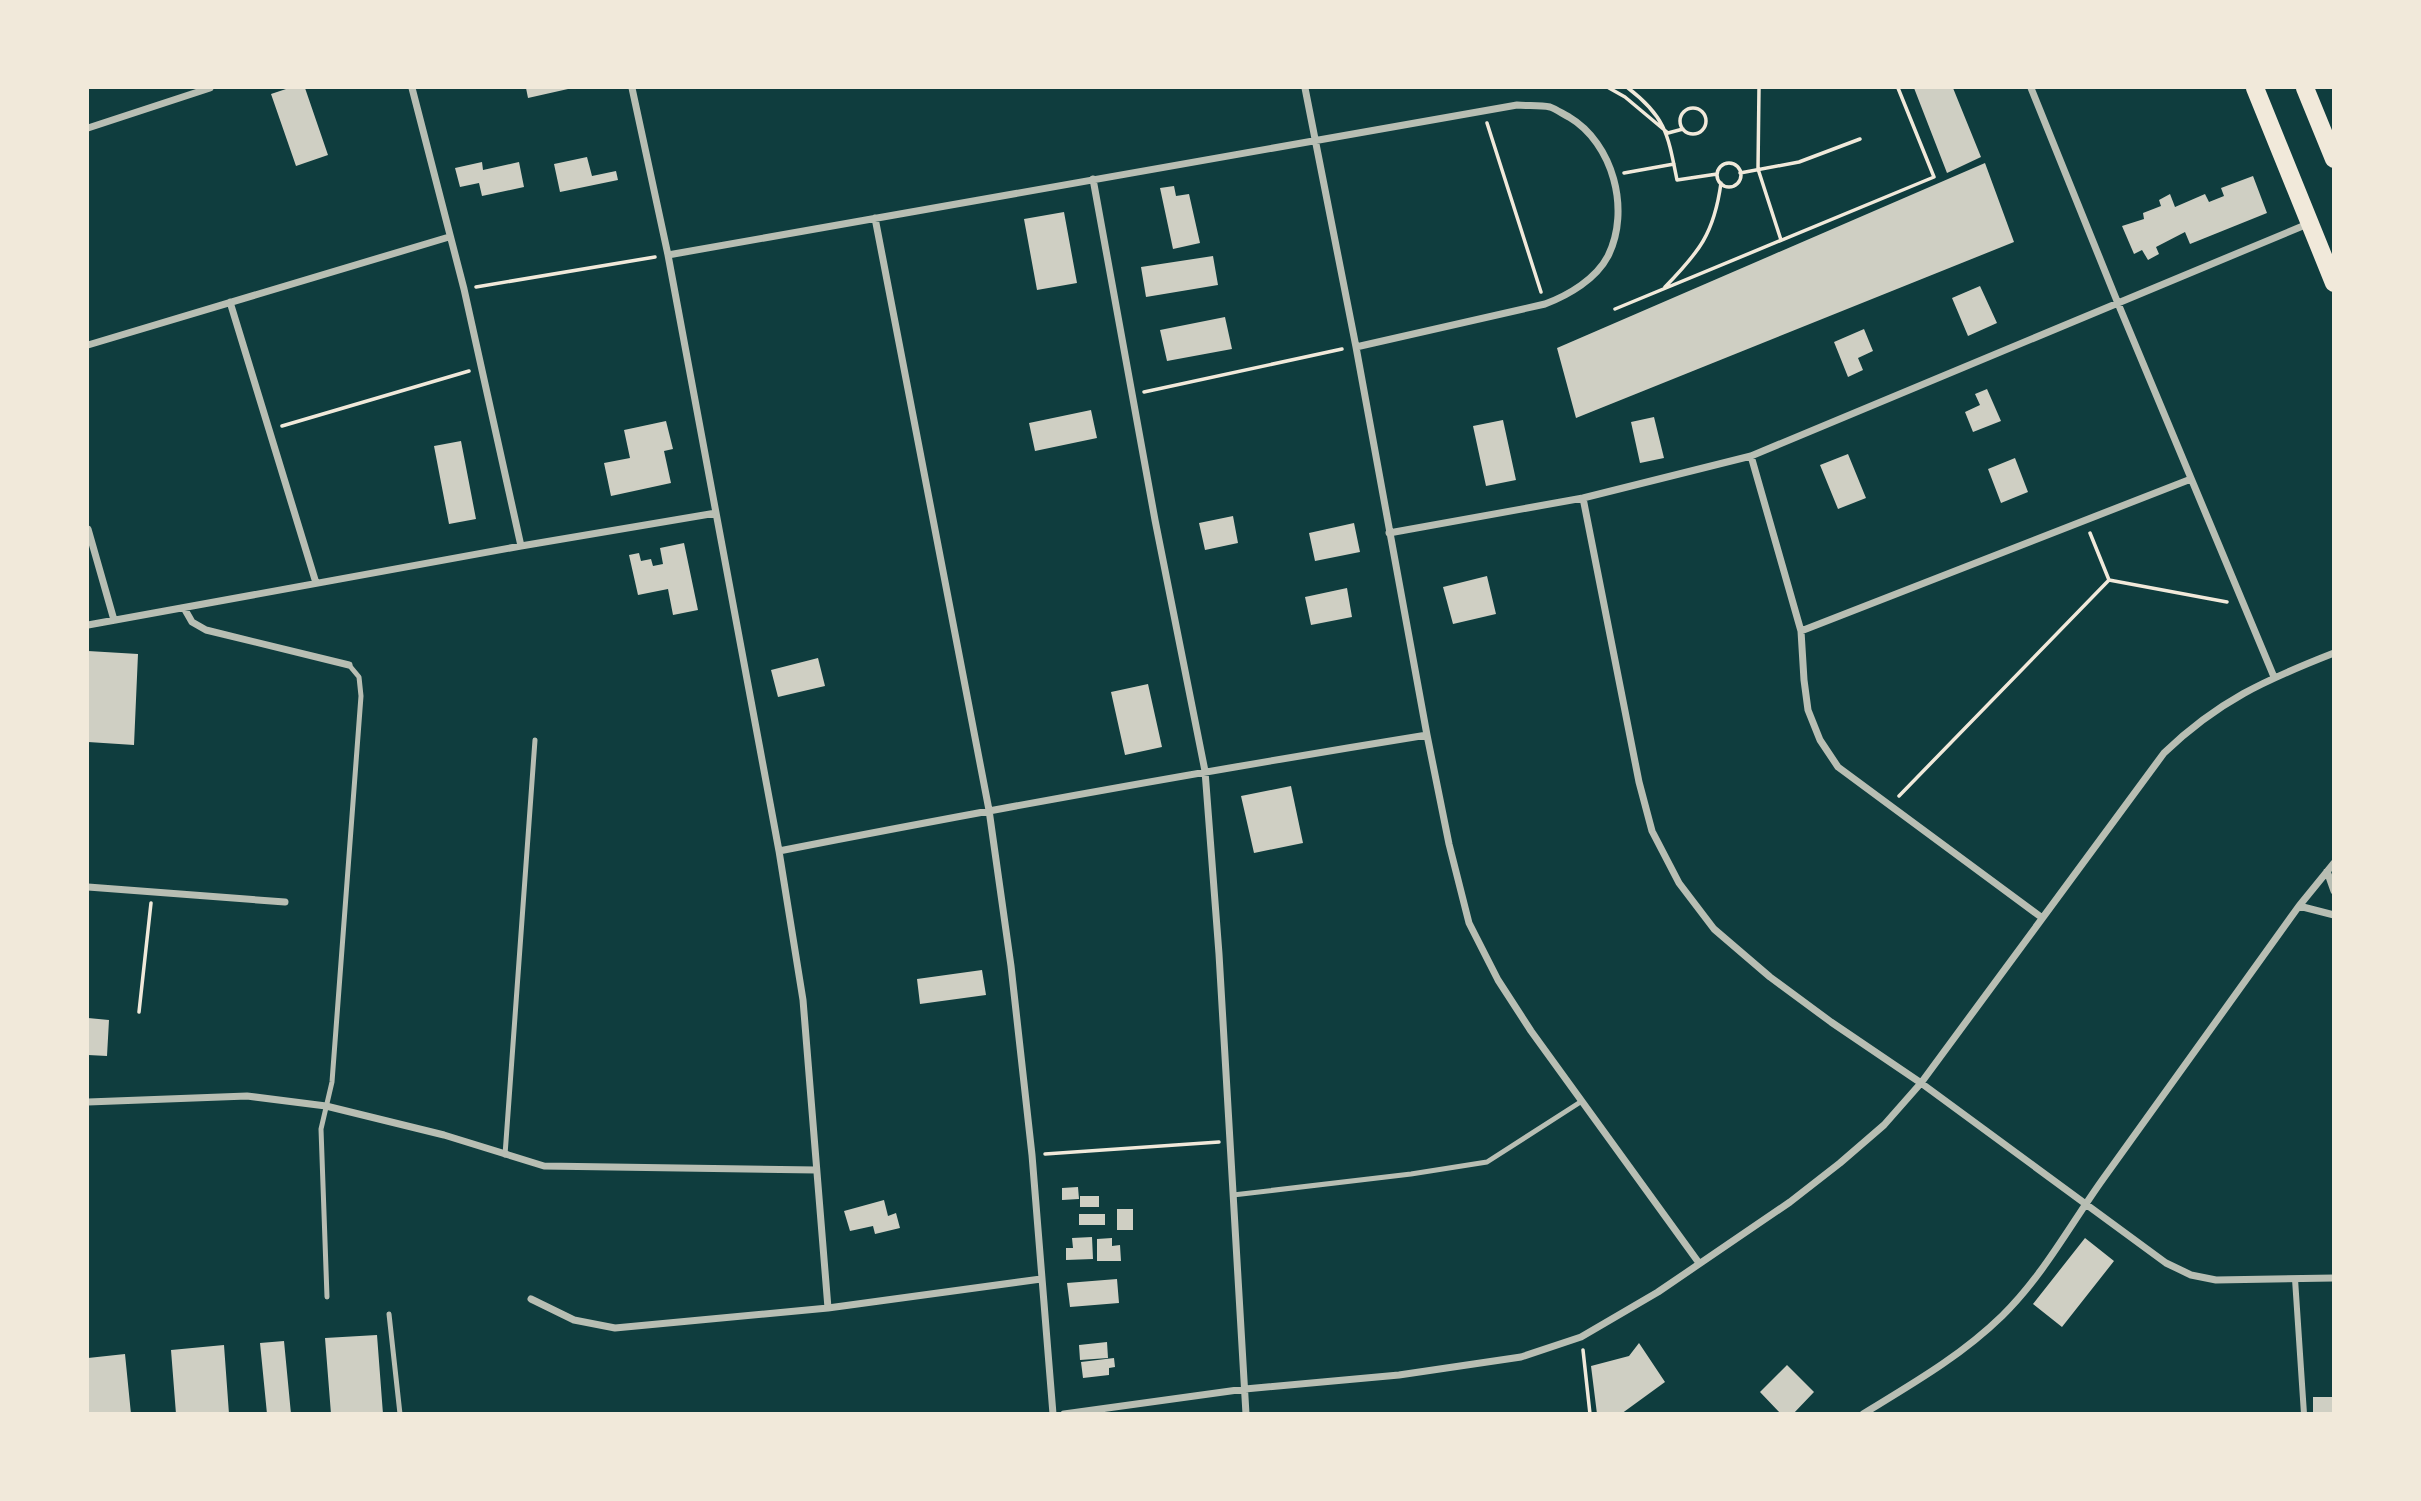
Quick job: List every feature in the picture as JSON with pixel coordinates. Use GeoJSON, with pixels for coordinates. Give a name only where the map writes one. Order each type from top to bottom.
{"type":"FeatureCollection","features":[{"type":"Feature","properties":{"kind":"main road"},"geometry":{"type":"LineString","coordinates":[[2255,88],[2333,284]]}},
{"type":"Feature","properties":{"kind":"main road"},"geometry":{"type":"LineString","coordinates":[[2305,88],[2330,138],[2333,159]]}},
{"type":"Feature","properties":{"kind":"street"},"geometry":{"type":"LineString","coordinates":[[88,128],[210,88]]}},
{"type":"Feature","properties":{"kind":"street"},"geometry":{"type":"LineString","coordinates":[[412,88],[464,289],[520,546]]}},
{"type":"Feature","properties":{"kind":"street"},"geometry":{"type":"LineString","coordinates":[[632,88],[668,254],[779,851],[803,1000],[828,1308]]}},
{"type":"Feature","properties":{"kind":"street"},"geometry":{"type":"LineString","coordinates":[[1306,88],[1427,735],[1449,844],[1469,923],[1498,980],[1531,1031],[1699,1263]]}},
{"type":"Feature","properties":{"kind":"street"},"geometry":{"type":"LineString","coordinates":[[2031,88],[2274,677]]}},
{"type":"Feature","properties":{"kind":"street"},"geometry":{"type":"LineString","coordinates":[[668,254],[1517,105],[1551,107],[1577,122],[1599,147],[1612,176],[1618,203],[1616,231],[1608,257],[1594,274],[1566,296],[1545,304],[1356,346]]}},
{"type":"Feature","properties":{"kind":"street"},"geometry":{"type":"LineString","coordinates":[[1093,179],[1205,771],[1246,1413]]}},
{"type":"Feature","properties":{"kind":"street"},"geometry":{"type":"LineString","coordinates":[[875,218],[989,810],[1011,966],[1032,1155],[1053,1413]]}},
{"type":"Feature","properties":{"kind":"street"},"geometry":{"type":"LineString","coordinates":[[1389,533],[1583,498],[1751,456],[2117,301],[2310,223]]}},
{"type":"Feature","properties":{"kind":"street"},"geometry":{"type":"LineString","coordinates":[[88,345],[449,237]]}},
{"type":"Feature","properties":{"kind":"street"},"geometry":{"type":"LineString","coordinates":[[230,302],[316,583]]}},
{"type":"Feature","properties":{"kind":"street"},"geometry":{"type":"LineString","coordinates":[[1751,456],[1801,631],[1808,710],[1820,740],[1838,767],[2041,917]]}},
{"type":"Feature","properties":{"kind":"street"},"geometry":{"type":"LineString","coordinates":[[1801,631],[2191,479]]}},
{"type":"Feature","properties":{"kind":"street"},"geometry":{"type":"LineString","coordinates":[[1583,498],[1639,782],[1652,831],[1679,883],[1714,929],[1770,977],[2166,1263],[2191,1275],[2216,1280],[2333,1278]]}},
{"type":"Feature","properties":{"kind":"street"},"geometry":{"type":"LineString","coordinates":[[88,625],[716,513]]}},
{"type":"Feature","properties":{"kind":"street"},"geometry":{"type":"LineString","coordinates":[[88,529],[114,620]]}},
{"type":"Feature","properties":{"kind":"street"},"geometry":{"type":"LineString","coordinates":[[184,608],[192,622],[205,629],[349,665]]}},
{"type":"Feature","properties":{"kind":"street"},"geometry":{"type":"LineString","coordinates":[[1064,1413],[1245,1388],[1399,1374],[1521,1357],[1581,1337],[1658,1292],[1790,1202],[1884,1125],[1920,1083],[2164,752],[2190,728],[2227,701],[2274,677],[2333,653]]}},
{"type":"Feature","properties":{"kind":"street"},"geometry":{"type":"LineString","coordinates":[[779,851],[1205,771],[1427,735]]}},
{"type":"Feature","properties":{"kind":"street"},"geometry":{"type":"LineString","coordinates":[[1863,1413],[1927,1376],[1967,1348],[2033,1284],[2085,1205],[2299,906],[2333,863]]}},
{"type":"Feature","properties":{"kind":"street"},"geometry":{"type":"LineString","coordinates":[[2327,871],[2333,891]]}},
{"type":"Feature","properties":{"kind":"street"},"geometry":{"type":"LineString","coordinates":[[88,887],[285,902]]}},
{"type":"Feature","properties":{"kind":"street"},"geometry":{"type":"LineString","coordinates":[[2299,906],[2333,915]]}},
{"type":"Feature","properties":{"kind":"street"},"geometry":{"type":"LineString","coordinates":[[88,1102],[247,1096],[326,1106],[444,1135],[544,1166],[816,1170]]}},
{"type":"Feature","properties":{"kind":"street"},"geometry":{"type":"LineString","coordinates":[[531,1299],[574,1320],[615,1328],[828,1308],[1041,1279]]}},
{"type":"Feature","properties":{"kind":"street"},"geometry":{"type":"LineString","coordinates":[[2295,1279],[2304,1413]]}},
{"type":"Feature","properties":{"kind":"lane"},"geometry":{"type":"LineString","coordinates":[[327,1297],[321,1129],[332,1082],[361,696],[359,677],[349,665]]}},
{"type":"Feature","properties":{"kind":"lane"},"geometry":{"type":"LineString","coordinates":[[505,1155],[535,740]]}},
{"type":"Feature","properties":{"kind":"lane"},"geometry":{"type":"LineString","coordinates":[[1233,1195],[1411,1174],[1487,1162],[1583,1101]]}},
{"type":"Feature","properties":{"kind":"lane"},"geometry":{"type":"LineString","coordinates":[[389,1314],[400,1413]]}},
{"type":"Feature","properties":{"kind":"path"},"geometry":{"type":"LineString","coordinates":[[1609,88],[1633,103],[1668,133]]}},
{"type":"Feature","properties":{"kind":"path"},"geometry":{"type":"LineString","coordinates":[[1628,88],[1646,102],[1668,133],[1677,180],[1717,174]]}},
{"type":"Feature","properties":{"kind":"path"},"geometry":{"type":"LineString","coordinates":[[1759,88],[1758,169],[1781,240]]}},
{"type":"Feature","properties":{"kind":"path"},"geometry":{"type":"LineString","coordinates":[[1615,309],[1934,177],[1898,88]]}},
{"type":"Feature","properties":{"kind":"path"},"geometry":{"type":"LineString","coordinates":[[1668,133],[1683,129],[1694,134],[1702,132],[1706,125],[1704,113],[1696,108],[1683,112],[1680,121],[1683,129]]}},
{"type":"Feature","properties":{"kind":"path"},"geometry":{"type":"LineString","coordinates":[[1483,110],[1545,304]]}},
{"type":"Feature","properties":{"kind":"path"},"geometry":{"type":"LineString","coordinates":[[1740,173],[1799,162],[1860,139]]}},
{"type":"Feature","properties":{"kind":"path"},"geometry":{"type":"LineString","coordinates":[[1717,174],[1721,166],[1728,163],[1735,165],[1740,173],[1740,179],[1735,185],[1728,187],[1721,183]]}},
{"type":"Feature","properties":{"kind":"path"},"geometry":{"type":"LineString","coordinates":[[1612,176],[1674,164]]}},
{"type":"Feature","properties":{"kind":"path"},"geometry":{"type":"LineString","coordinates":[[1664,289],[1694,257],[1709,232],[1717,210],[1721,183],[1717,174]]}},
{"type":"Feature","properties":{"kind":"path"},"geometry":{"type":"LineString","coordinates":[[464,289],[668,254]]}},
{"type":"Feature","properties":{"kind":"path"},"geometry":{"type":"LineString","coordinates":[[1132,395],[1356,346]]}},
{"type":"Feature","properties":{"kind":"path"},"geometry":{"type":"LineString","coordinates":[[270,429],[481,368]]}},
{"type":"Feature","properties":{"kind":"path"},"geometry":{"type":"LineString","coordinates":[[2085,522],[2109,580]]}},
{"type":"Feature","properties":{"kind":"path"},"geometry":{"type":"LineString","coordinates":[[2109,580],[2244,605]]}},
{"type":"Feature","properties":{"kind":"path"},"geometry":{"type":"LineString","coordinates":[[1890,806],[2109,580]]}},
{"type":"Feature","properties":{"kind":"path"},"geometry":{"type":"LineString","coordinates":[[139,1012],[153,892]]}},
{"type":"Feature","properties":{"kind":"path"},"geometry":{"type":"LineString","coordinates":[[1032,1155],[1230,1141]]}},
{"type":"Feature","properties":{"kind":"path"},"geometry":{"type":"LineString","coordinates":[[1581,1337],[1590,1413]]}},
{"type":"Feature","properties":{"kind":"building"},"geometry":{"type":"Polygon","coordinates":[[[289,88],[305,88],[328,155],[296,166],[271,94],[289,88]]]}},
{"type":"Feature","properties":{"kind":"building"},"geometry":{"type":"Polygon","coordinates":[[[526,88],[568,88],[568,89],[528,98],[526,88]]]}},
{"type":"Feature","properties":{"kind":"building"},"geometry":{"type":"Polygon","coordinates":[[[1914,88],[1953,88],[1981,157],[1947,173],[1914,88]]]}},
{"type":"Feature","properties":{"kind":"building"},"geometry":{"type":"Polygon","coordinates":[[[587,157],[592,176],[616,171],[618,180],[560,192],[554,164],[587,157]]]}},
{"type":"Feature","properties":{"kind":"building"},"geometry":{"type":"Polygon","coordinates":[[[482,162],[483,170],[519,162],[524,187],[482,196],[479,183],[460,187],[455,168],[482,162]]]}},
{"type":"Feature","properties":{"kind":"building"},"geometry":{"type":"Polygon","coordinates":[[[1985,163],[2014,242],[1576,418],[1557,348],[1985,163]]]}},
{"type":"Feature","properties":{"kind":"building"},"geometry":{"type":"Polygon","coordinates":[[[2253,176],[2267,213],[2190,244],[2185,232],[2156,247],[2159,254],[2148,260],[2142,250],[2134,254],[2122,226],[2144,219],[2143,213],[2161,206],[2159,200],[2170,194],[2175,207],[2205,194],[2209,202],[2224,196],[2221,188],[2253,176]]]}},
{"type":"Feature","properties":{"kind":"building"},"geometry":{"type":"Polygon","coordinates":[[[1174,186],[1176,196],[1189,194],[1200,243],[1173,249],[1160,188],[1174,186]]]}},
{"type":"Feature","properties":{"kind":"building"},"geometry":{"type":"Polygon","coordinates":[[[1064,212],[1077,283],[1037,290],[1024,219],[1064,212]]]}},
{"type":"Feature","properties":{"kind":"building"},"geometry":{"type":"Polygon","coordinates":[[[1213,256],[1218,285],[1146,297],[1141,267],[1213,256]]]}},
{"type":"Feature","properties":{"kind":"building"},"geometry":{"type":"Polygon","coordinates":[[[1980,286],[1997,323],[1968,336],[1952,298],[1980,286]]]}},
{"type":"Feature","properties":{"kind":"building"},"geometry":{"type":"Polygon","coordinates":[[[1225,317],[1232,349],[1167,361],[1160,330],[1225,317]]]}},
{"type":"Feature","properties":{"kind":"building"},"geometry":{"type":"Polygon","coordinates":[[[1864,329],[1873,351],[1858,358],[1863,370],[1848,377],[1834,342],[1864,329]]]}},
{"type":"Feature","properties":{"kind":"building"},"geometry":{"type":"Polygon","coordinates":[[[1987,389],[2001,421],[1973,432],[1965,412],[1980,405],[1975,394],[1987,389]]]}},
{"type":"Feature","properties":{"kind":"building"},"geometry":{"type":"Polygon","coordinates":[[[1091,410],[1097,438],[1035,451],[1029,423],[1091,410]]]}},
{"type":"Feature","properties":{"kind":"building"},"geometry":{"type":"Polygon","coordinates":[[[1654,417],[1664,458],[1640,463],[1631,422],[1654,417]]]}},
{"type":"Feature","properties":{"kind":"building"},"geometry":{"type":"Polygon","coordinates":[[[1503,420],[1516,480],[1486,486],[1473,426],[1503,420]]]}},
{"type":"Feature","properties":{"kind":"building"},"geometry":{"type":"Polygon","coordinates":[[[666,421],[673,449],[664,451],[671,483],[611,496],[604,463],[630,458],[624,430],[666,421]]]}},
{"type":"Feature","properties":{"kind":"building"},"geometry":{"type":"Polygon","coordinates":[[[461,441],[476,519],[449,524],[434,446],[461,441]]]}},
{"type":"Feature","properties":{"kind":"building"},"geometry":{"type":"Polygon","coordinates":[[[1848,454],[1866,498],[1838,509],[1820,465],[1848,454]]]}},
{"type":"Feature","properties":{"kind":"building"},"geometry":{"type":"Polygon","coordinates":[[[2015,458],[2028,492],[2001,503],[1988,469],[2015,458]]]}},
{"type":"Feature","properties":{"kind":"building"},"geometry":{"type":"Polygon","coordinates":[[[1233,516],[1238,543],[1205,550],[1199,523],[1233,516]]]}},
{"type":"Feature","properties":{"kind":"building"},"geometry":{"type":"Polygon","coordinates":[[[1354,523],[1360,552],[1315,561],[1309,533],[1354,523]]]}},
{"type":"Feature","properties":{"kind":"building"},"geometry":{"type":"Polygon","coordinates":[[[684,543],[698,610],[673,615],[668,589],[638,595],[629,555],[639,553],[641,561],[651,559],[653,566],[663,564],[660,548],[684,543]]]}},
{"type":"Feature","properties":{"kind":"building"},"geometry":{"type":"Polygon","coordinates":[[[1487,576],[1496,614],[1453,624],[1443,587],[1487,576]]]}},
{"type":"Feature","properties":{"kind":"building"},"geometry":{"type":"Polygon","coordinates":[[[1347,588],[1352,617],[1311,625],[1305,597],[1347,588]]]}},
{"type":"Feature","properties":{"kind":"building"},"geometry":{"type":"Polygon","coordinates":[[[88,651],[138,654],[134,745],[88,742],[88,651]]]}},
{"type":"Feature","properties":{"kind":"building"},"geometry":{"type":"Polygon","coordinates":[[[818,658],[825,686],[778,697],[771,670],[818,658]]]}},
{"type":"Feature","properties":{"kind":"building"},"geometry":{"type":"Polygon","coordinates":[[[1148,684],[1162,747],[1125,755],[1111,692],[1148,684]]]}},
{"type":"Feature","properties":{"kind":"building"},"geometry":{"type":"Polygon","coordinates":[[[1291,786],[1303,843],[1254,853],[1241,796],[1291,786]]]}},
{"type":"Feature","properties":{"kind":"building"},"geometry":{"type":"Polygon","coordinates":[[[982,970],[986,995],[920,1004],[917,979],[982,970]]]}},
{"type":"Feature","properties":{"kind":"building"},"geometry":{"type":"Polygon","coordinates":[[[88,1018],[109,1020],[107,1056],[88,1055],[88,1018]]]}},
{"type":"Feature","properties":{"kind":"building"},"geometry":{"type":"Polygon","coordinates":[[[1078,1187],[1079,1199],[1062,1200],[1062,1188],[1078,1187]]]}},
{"type":"Feature","properties":{"kind":"building"},"geometry":{"type":"Polygon","coordinates":[[[1080,1196],[1099,1196],[1099,1207],[1080,1207],[1080,1196]]]}},
{"type":"Feature","properties":{"kind":"building"},"geometry":{"type":"Polygon","coordinates":[[[884,1200],[888,1216],[896,1213],[900,1228],[875,1234],[873,1226],[850,1231],[844,1211],[884,1200]]]}},
{"type":"Feature","properties":{"kind":"building"},"geometry":{"type":"Polygon","coordinates":[[[1117,1209],[1133,1209],[1133,1230],[1117,1230],[1117,1209]]]}},
{"type":"Feature","properties":{"kind":"building"},"geometry":{"type":"Polygon","coordinates":[[[1079,1214],[1105,1214],[1105,1225],[1079,1225],[1079,1214]]]}},
{"type":"Feature","properties":{"kind":"building"},"geometry":{"type":"Polygon","coordinates":[[[1092,1237],[1093,1259],[1066,1260],[1066,1248],[1073,1248],[1072,1238],[1092,1237]]]}},
{"type":"Feature","properties":{"kind":"building"},"geometry":{"type":"Polygon","coordinates":[[[1112,1238],[1112,1246],[1120,1245],[1121,1261],[1097,1261],[1097,1239],[1112,1238]]]}},
{"type":"Feature","properties":{"kind":"building"},"geometry":{"type":"Polygon","coordinates":[[[2085,1238],[2114,1261],[2062,1327],[2033,1304],[2085,1238]]]}},
{"type":"Feature","properties":{"kind":"building"},"geometry":{"type":"Polygon","coordinates":[[[1117,1279],[1119,1303],[1070,1307],[1067,1283],[1117,1279]]]}},
{"type":"Feature","properties":{"kind":"building"},"geometry":{"type":"Polygon","coordinates":[[[377,1335],[383,1414],[331,1414],[325,1338],[377,1335]]]}},
{"type":"Feature","properties":{"kind":"building"},"geometry":{"type":"Polygon","coordinates":[[[284,1341],[291,1414],[267,1414],[260,1343],[284,1341]]]}},
{"type":"Feature","properties":{"kind":"building"},"geometry":{"type":"Polygon","coordinates":[[[1107,1342],[1108,1358],[1080,1360],[1079,1345],[1107,1342]]]}},
{"type":"Feature","properties":{"kind":"building"},"geometry":{"type":"Polygon","coordinates":[[[1639,1343],[1665,1382],[1621,1414],[1597,1414],[1591,1366],[1629,1356],[1639,1343]]]}},
{"type":"Feature","properties":{"kind":"building"},"geometry":{"type":"Polygon","coordinates":[[[224,1345],[229,1414],[176,1414],[171,1350],[224,1345]]]}},
{"type":"Feature","properties":{"kind":"building"},"geometry":{"type":"Polygon","coordinates":[[[125,1354],[131,1414],[88,1414],[88,1358],[125,1354]]]}},
{"type":"Feature","properties":{"kind":"building"},"geometry":{"type":"Polygon","coordinates":[[[1114,1358],[1115,1367],[1109,1368],[1109,1375],[1083,1378],[1081,1362],[1114,1358]]]}},
{"type":"Feature","properties":{"kind":"building"},"geometry":{"type":"Polygon","coordinates":[[[1787,1365],[1814,1392],[1793,1414],[1781,1414],[1760,1392],[1787,1365]]]}},
{"type":"Feature","properties":{"kind":"building"},"geometry":{"type":"Polygon","coordinates":[[[2313,1397],[2334,1397],[2334,1414],[2313,1414],[2313,1397]]]}}]}
